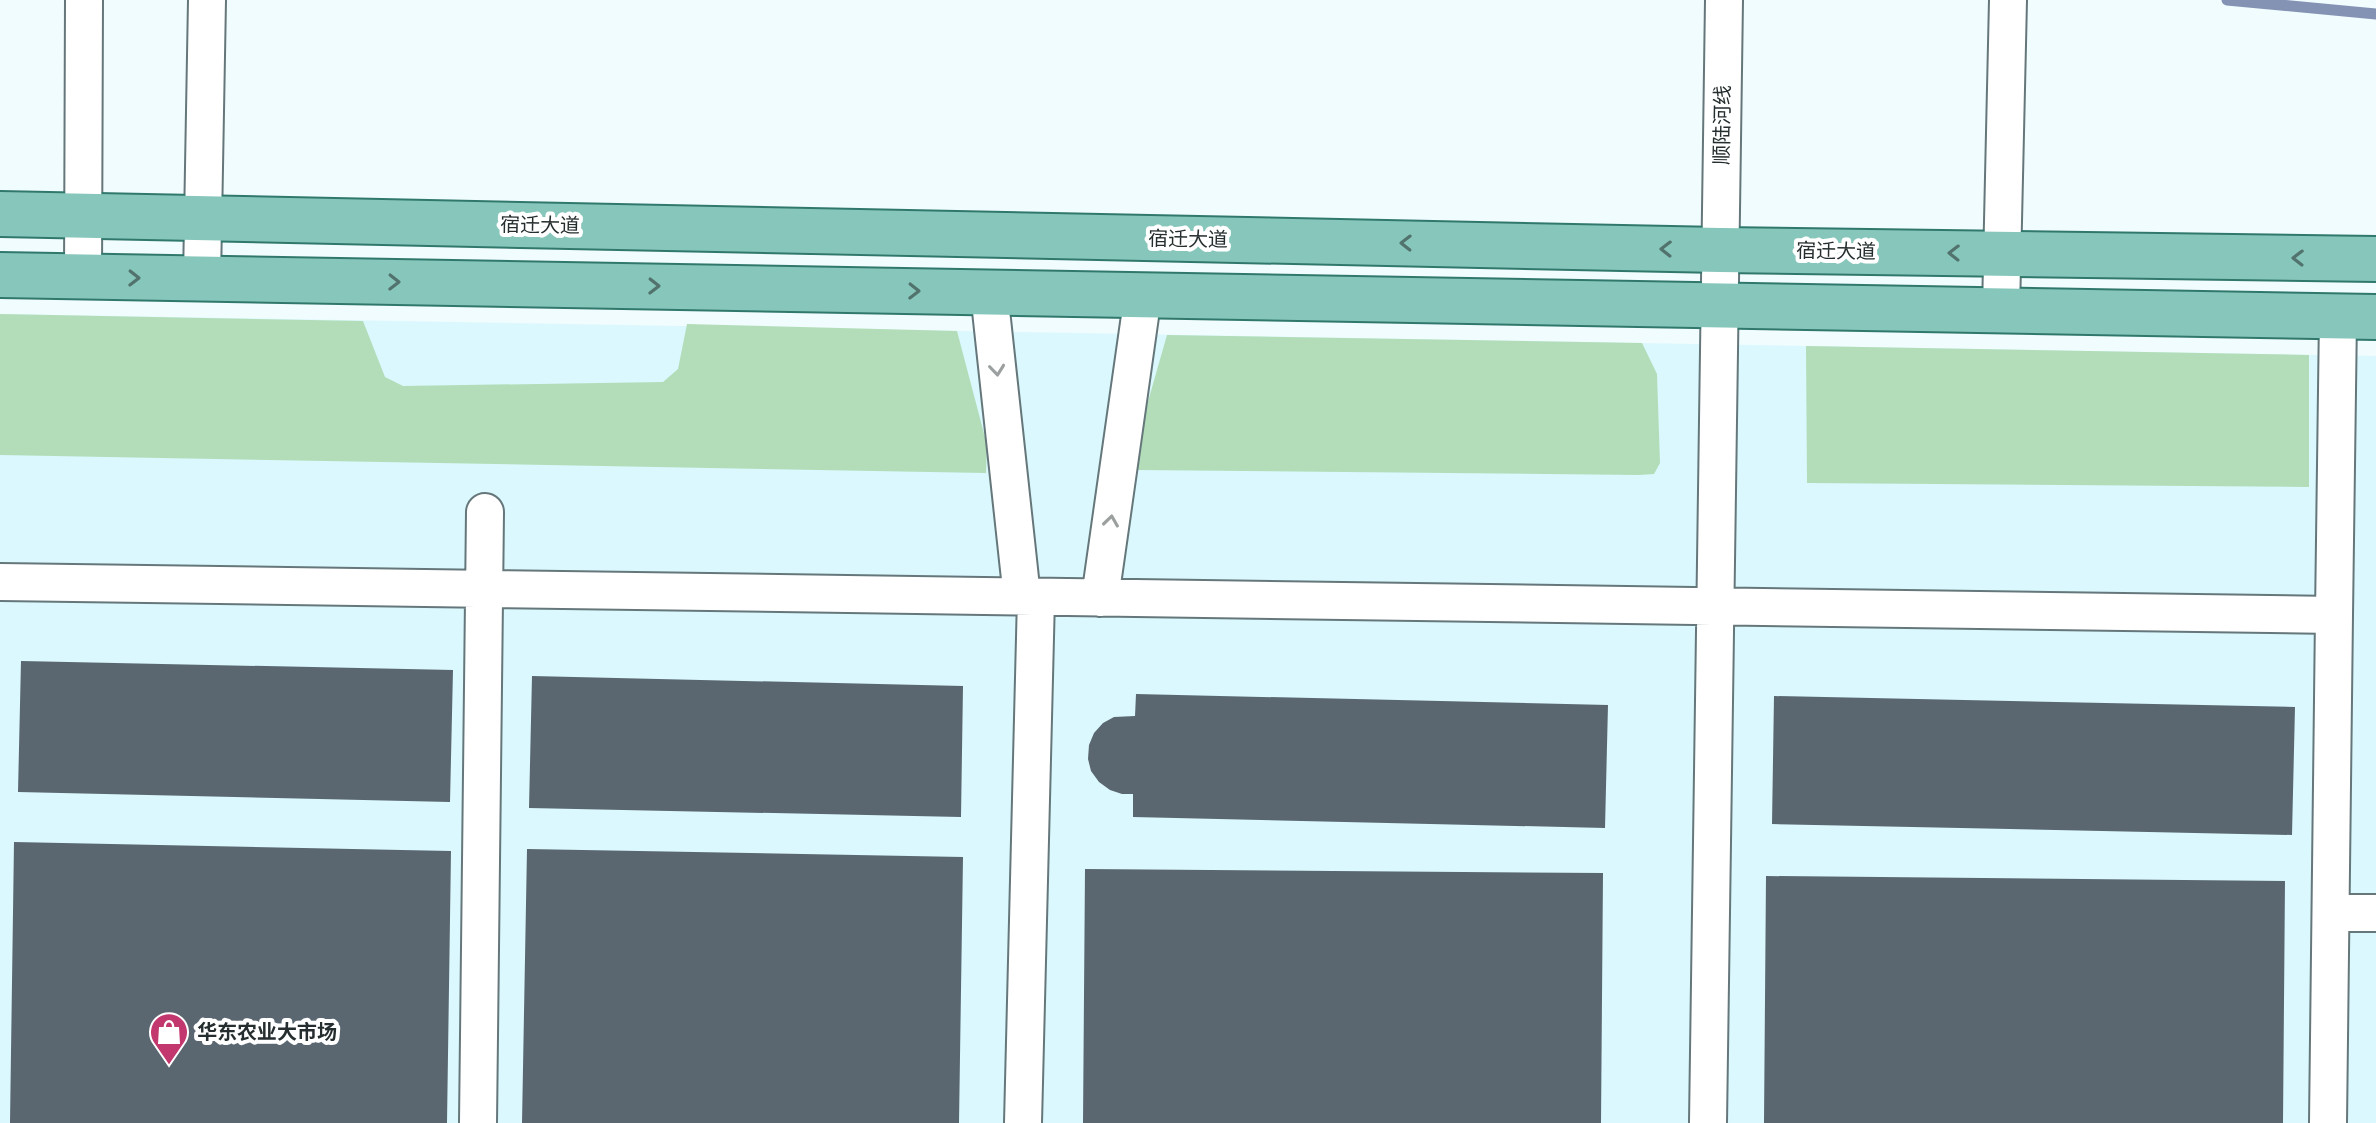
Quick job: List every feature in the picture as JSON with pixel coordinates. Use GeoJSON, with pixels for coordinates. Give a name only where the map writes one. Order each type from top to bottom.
{"type":"FeatureCollection","features":[{"type":"Feature","properties":{"kind":"main road","name":"宿迁大道"},"geometry":{"type":"LineString","coordinates":[[0,214],[1720,250],[2376,259]]}},
{"type":"Feature","properties":{"kind":"main road"},"geometry":{"type":"LineString","coordinates":[[0,275],[2357,317]]}},
{"type":"Feature","properties":{"kind":"street"},"geometry":{"type":"LineString","coordinates":[[83,277],[84,0]]}},
{"type":"Feature","properties":{"kind":"street"},"geometry":{"type":"LineString","coordinates":[[202,279],[207,0]]}},
{"type":"Feature","properties":{"kind":"street","name":"顺陆河线"},"geometry":{"type":"LineString","coordinates":[[1708,1123],[1724,0]]}},
{"type":"Feature","properties":{"kind":"street"},"geometry":{"type":"LineString","coordinates":[[2001,310],[2008,0]]}},
{"type":"Feature","properties":{"kind":"street"},"geometry":{"type":"LineString","coordinates":[[989,292],[1029,597],[1023,1123]]}},
{"type":"Feature","properties":{"kind":"street"},"geometry":{"type":"LineString","coordinates":[[1100,598],[1143,295]]}},
{"type":"Feature","properties":{"kind":"street"},"geometry":{"type":"LineString","coordinates":[[2328,1123],[2334,615],[2357,317]]}},
{"type":"Feature","properties":{"kind":"street"},"geometry":{"type":"LineString","coordinates":[[478,1123],[485,512]]}},
{"type":"Feature","properties":{"kind":"street"},"geometry":{"type":"LineString","coordinates":[[0,582],[2334,615]]}},
{"type":"Feature","properties":{"kind":"street"},"geometry":{"type":"LineString","coordinates":[[2331,913],[2376,913]]}},
{"type":"Feature","properties":{"kind":"shaded area","name":"华东农业大市场"},"geometry":{"type":"Polygon","coordinates":[[[0,314],[2376,356],[2376,1123],[0,1123],[0,314]]]}},
{"type":"Feature","properties":{"kind":"green space"},"geometry":{"type":"Polygon","coordinates":[[[0,314],[363,321],[385,377],[403,386],[663,382],[678,369],[687,324],[957,331],[987,445],[986,473],[0,455],[0,314]]]}},
{"type":"Feature","properties":{"kind":"green space"},"geometry":{"type":"Polygon","coordinates":[[[1167,335],[1642,343],[1657,374],[1660,463],[1654,474],[1639,475],[1138,470],[1133,454],[1167,335]]]}},
{"type":"Feature","properties":{"kind":"green space"},"geometry":{"type":"Polygon","coordinates":[[[1806,346],[2309,355],[2309,487],[1807,483],[1806,346]]]}},
{"type":"Feature","properties":{"kind":"building"},"geometry":{"type":"Polygon","coordinates":[[[21,661],[453,670],[450,802],[18,792],[21,661]]]}},
{"type":"Feature","properties":{"kind":"building"},"geometry":{"type":"Polygon","coordinates":[[[532,676],[963,686],[961,817],[529,808],[532,676]]]}},
{"type":"Feature","properties":{"kind":"building"},"geometry":{"type":"Polygon","coordinates":[[[1136,694],[1608,705],[1605,828],[1133,817],[1133,794],[1110,790],[1099,782],[1091,771],[1088,759],[1094,733],[1103,723],[1114,717],[1135,716],[1136,694]]]}},
{"type":"Feature","properties":{"kind":"building"},"geometry":{"type":"Polygon","coordinates":[[[1774,696],[2295,707],[2292,835],[1772,824],[1774,696]]]}},
{"type":"Feature","properties":{"kind":"building"},"geometry":{"type":"Polygon","coordinates":[[[14,842],[451,851],[447,1123],[10,1123],[14,842]]]}},
{"type":"Feature","properties":{"kind":"building"},"geometry":{"type":"Polygon","coordinates":[[[527,849],[963,857],[959,1123],[522,1123],[527,849]]]}},
{"type":"Feature","properties":{"kind":"building"},"geometry":{"type":"Polygon","coordinates":[[[1085,869],[1603,873],[1601,1123],[1083,1123],[1085,869]]]}},
{"type":"Feature","properties":{"kind":"building"},"geometry":{"type":"Polygon","coordinates":[[[1766,876],[2285,881],[2283,1123],[1764,1123],[1766,876]]]}},
{"type":"Feature","properties":{"kind":"waterway"},"geometry":{"type":"LineString","coordinates":[[2227,0],[2376,14]]}},
{"type":"Feature","properties":{"kind":"place","name":"华东农业大市场"},"geometry":{"type":"Point","coordinates":[169,1066]}}]}
